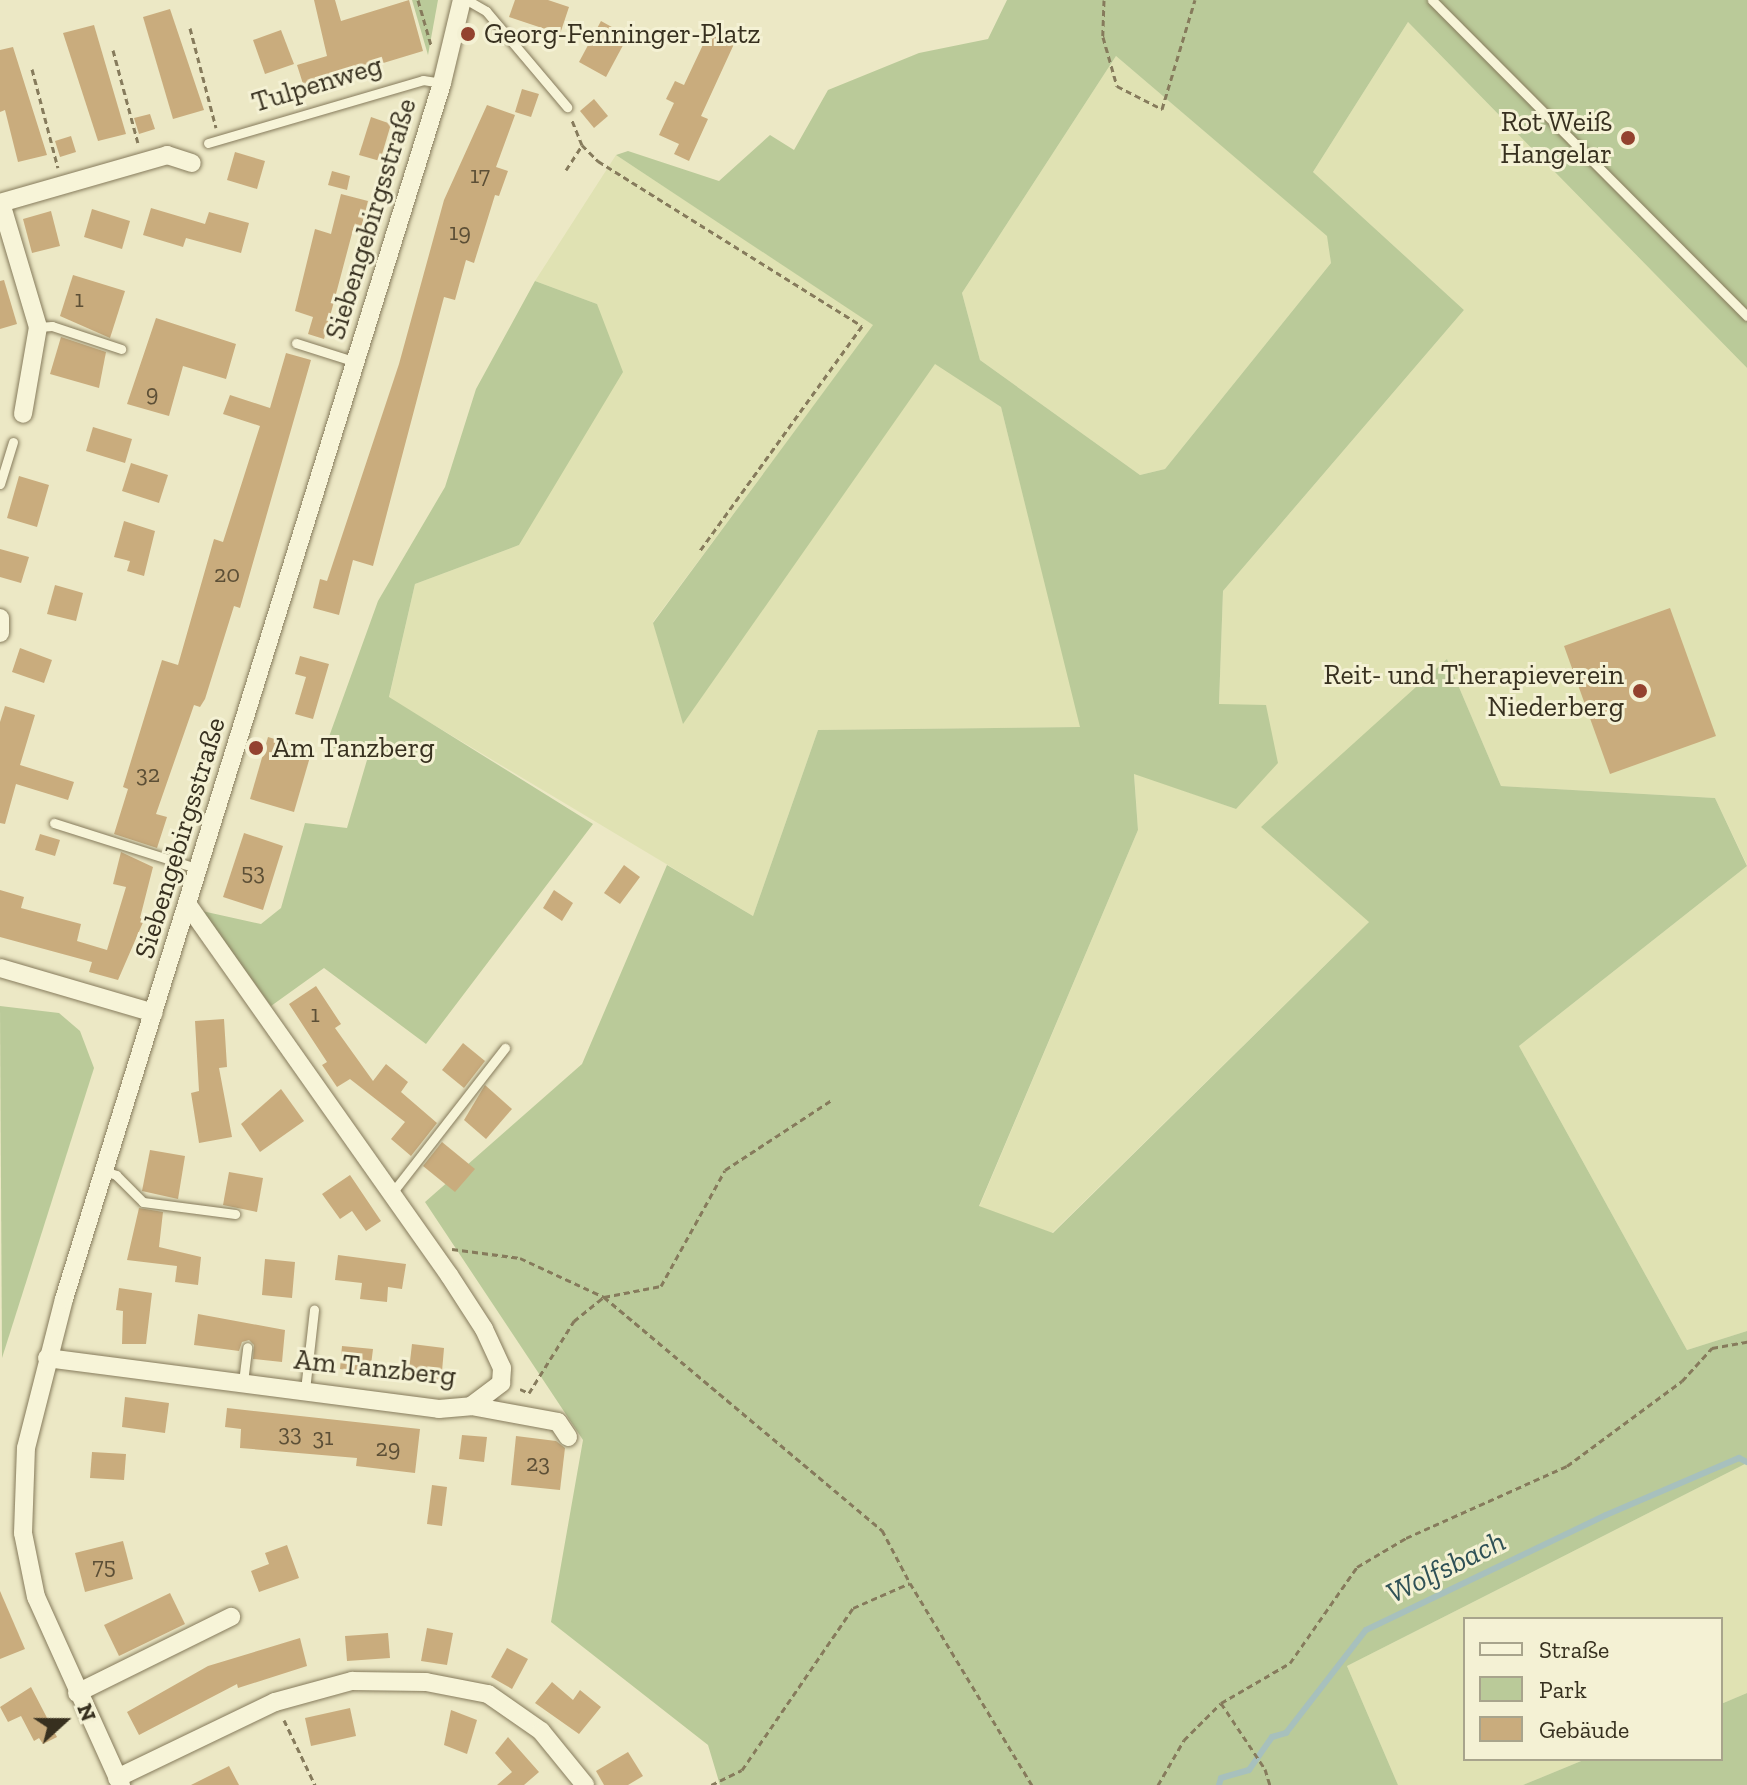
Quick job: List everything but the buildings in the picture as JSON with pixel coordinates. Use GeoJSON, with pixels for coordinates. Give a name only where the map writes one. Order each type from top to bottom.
{"type":"FeatureCollection","features":[{"type":"Feature","properties":{"kind":"street","name":"Siebengebirgsstraße"},"geometry":{"type":"LineString","coordinates":[[119,1781],[36,1597],[23,1533],[26,1448],[47,1358],[189,907],[442,83],[464,0]]}},
{"type":"Feature","properties":{"kind":"street"},"geometry":{"type":"LineString","coordinates":[[23,414],[38,327],[0,203],[167,155],[192,163]]}},
{"type":"Feature","properties":{"kind":"street"},"geometry":{"type":"LineString","coordinates":[[0,618],[0,633]]}},
{"type":"Feature","properties":{"kind":"street","name":"Am Tanzberg"},"geometry":{"type":"LineString","coordinates":[[47,1358],[439,1409],[471,1406],[501,1383],[502,1368],[484,1329],[392,1193],[189,907]]}},
{"type":"Feature","properties":{"kind":"street"},"geometry":{"type":"LineString","coordinates":[[0,968],[154,1013]]}},
{"type":"Feature","properties":{"kind":"street"},"geometry":{"type":"LineString","coordinates":[[471,1406],[558,1422],[568,1437]]}},
{"type":"Feature","properties":{"kind":"street"},"geometry":{"type":"LineString","coordinates":[[77,1693],[231,1617]]}},
{"type":"Feature","properties":{"kind":"street"},"geometry":{"type":"LineString","coordinates":[[119,1781],[275,1702],[352,1681],[426,1682],[488,1694],[541,1731],[585,1785]]}},
{"type":"Feature","properties":{"kind":"lane"},"geometry":{"type":"LineString","coordinates":[[464,0],[486,11],[567,107]]}},
{"type":"Feature","properties":{"kind":"lane"},"geometry":{"type":"LineString","coordinates":[[1432,0],[1747,316]]}},
{"type":"Feature","properties":{"kind":"lane","name":"Tulpenweg"},"geometry":{"type":"LineString","coordinates":[[208,143],[220,144],[423,80],[442,83]]}},
{"type":"Feature","properties":{"kind":"lane"},"geometry":{"type":"LineString","coordinates":[[38,327],[52,326],[121,349]]}},
{"type":"Feature","properties":{"kind":"lane"},"geometry":{"type":"LineString","coordinates":[[296,343],[356,362]]}},
{"type":"Feature","properties":{"kind":"lane"},"geometry":{"type":"LineString","coordinates":[[0,484],[13,442]]}},
{"type":"Feature","properties":{"kind":"lane"},"geometry":{"type":"LineString","coordinates":[[54,823],[200,870]]}},
{"type":"Feature","properties":{"kind":"lane"},"geometry":{"type":"LineString","coordinates":[[392,1193],[505,1048]]}},
{"type":"Feature","properties":{"kind":"lane"},"geometry":{"type":"LineString","coordinates":[[104,1171],[116,1175],[143,1202],[235,1214]]}},
{"type":"Feature","properties":{"kind":"lane"},"geometry":{"type":"LineString","coordinates":[[305,1390],[314,1310]]}},
{"type":"Feature","properties":{"kind":"lane"},"geometry":{"type":"LineString","coordinates":[[243,1382],[247,1347]]}},
{"type":"Feature","properties":{"kind":"path"},"geometry":{"type":"LineString","coordinates":[[418,0],[442,83]]}},
{"type":"Feature","properties":{"kind":"path"},"geometry":{"type":"LineString","coordinates":[[1104,0],[1103,37],[1117,86],[1162,109],[1195,0]]}},
{"type":"Feature","properties":{"kind":"path"},"geometry":{"type":"LineString","coordinates":[[190,28],[220,144]]}},
{"type":"Feature","properties":{"kind":"path"},"geometry":{"type":"LineString","coordinates":[[113,50],[143,162]]}},
{"type":"Feature","properties":{"kind":"path"},"geometry":{"type":"LineString","coordinates":[[32,69],[63,187]]}},
{"type":"Feature","properties":{"kind":"path"},"geometry":{"type":"LineString","coordinates":[[567,107],[582,145],[598,161],[862,326],[700,551]]}},
{"type":"Feature","properties":{"kind":"path"},"geometry":{"type":"LineString","coordinates":[[566,170],[582,145]]}},
{"type":"Feature","properties":{"kind":"path"},"geometry":{"type":"LineString","coordinates":[[501,1383],[529,1393],[574,1321],[604,1297],[661,1286],[725,1170],[833,1099]]}},
{"type":"Feature","properties":{"kind":"path"},"geometry":{"type":"LineString","coordinates":[[429,1246],[520,1258],[604,1297],[882,1530],[910,1583],[1032,1785]]}},
{"type":"Feature","properties":{"kind":"path"},"geometry":{"type":"LineString","coordinates":[[1158,1785],[1184,1740],[1221,1703],[1290,1663],[1357,1567],[1406,1538],[1567,1466],[1682,1381],[1712,1348],[1747,1342]]}},
{"type":"Feature","properties":{"kind":"path"},"geometry":{"type":"LineString","coordinates":[[711,1785],[742,1770],[853,1608],[910,1583]]}},
{"type":"Feature","properties":{"kind":"path"},"geometry":{"type":"LineString","coordinates":[[275,1702],[315,1785]]}},
{"type":"Feature","properties":{"kind":"path"},"geometry":{"type":"LineString","coordinates":[[1221,1703],[1231,1725],[1265,1769],[1270,1785]]}},
{"type":"Feature","properties":{"kind":"green space","name":"Georg-Fenninger-Platz"},"geometry":{"type":"Polygon","coordinates":[[[412,0],[438,0],[428,55],[412,0]]]}},
{"type":"Feature","properties":{"kind":"green space"},"geometry":{"type":"Polygon","coordinates":[[[1007,0],[1747,0],[1747,368],[1408,22],[1313,172],[1464,310],[1223,591],[1219,704],[1266,705],[1278,763],[1236,809],[1134,774],[1138,830],[979,1206],[1053,1233],[1369,922],[1261,827],[1447,659],[1501,786],[1715,798],[1747,866],[1519,1046],[1687,1350],[1747,1331],[1747,1463],[1347,1666],[1398,1785],[720,1785],[708,1745],[551,1622],[583,1440],[425,1202],[582,1064],[667,865],[753,916],[818,730],[1080,727],[1001,407],[935,364],[683,724],[653,623],[873,325],[616,155],[628,151],[719,181],[770,135],[794,150],[828,90],[919,53],[988,39],[1007,0]],[[1116,56],[962,293],[980,360],[1140,475],[1165,469],[1331,263],[1327,236],[1116,56]]]}},
{"type":"Feature","properties":{"kind":"green space"},"geometry":{"type":"Polygon","coordinates":[[[1408,22],[1747,368],[1747,865],[1715,798],[1501,786],[1447,659],[1370,921],[1052,1233],[979,1207],[1138,830],[1134,773],[1236,809],[1219,704],[1223,591],[1464,310],[1313,172],[1408,22]]]}},
{"type":"Feature","properties":{"kind":"green space"},"geometry":{"type":"Polygon","coordinates":[[[1116,56],[1328,236],[1331,263],[1165,469],[1140,475],[980,360],[962,293],[1116,56]]]}},
{"type":"Feature","properties":{"kind":"green space"},"geometry":{"type":"Polygon","coordinates":[[[616,155],[874,325],[653,622],[683,723],[935,363],[1001,407],[1081,727],[818,730],[753,916],[389,698],[415,584],[519,545],[597,304],[535,281],[616,155]]]}},
{"type":"Feature","properties":{"kind":"green space"},"geometry":{"type":"Polygon","coordinates":[[[535,281],[597,304],[623,372],[519,545],[415,584],[389,697],[593,824],[426,1044],[324,968],[271,1006],[202,911],[261,924],[281,908],[305,823],[347,828],[367,760],[326,745],[378,601],[445,487],[476,389],[535,281]]]}},
{"type":"Feature","properties":{"kind":"green space"},"geometry":{"type":"Polygon","coordinates":[[[1747,866],[1747,1331],[1687,1350],[1519,1046],[1747,866]]]}},
{"type":"Feature","properties":{"kind":"green space"},"geometry":{"type":"Polygon","coordinates":[[[0,1006],[59,1013],[80,1031],[94,1068],[2,1358],[0,1006]]]}},
{"type":"Feature","properties":{"kind":"green space"},"geometry":{"type":"Polygon","coordinates":[[[1747,1463],[1747,1693],[1723,1703],[1723,1617],[1463,1617],[1463,1761],[1581,1761],[1523,1785],[1398,1785],[1347,1666],[1747,1463]]]}},
{"type":"Feature","properties":{"kind":"green space"},"geometry":{"type":"Polygon","coordinates":[[[1747,1693],[1747,1785],[1523,1785],[1581,1761],[1723,1761],[1723,1703],[1747,1693]]]}},
{"type":"Feature","properties":{"kind":"waterway","name":"Wolfsbach"},"geometry":{"type":"LineString","coordinates":[[1219,1785],[1221,1778],[1249,1770],[1272,1737],[1286,1733],[1366,1630],[1606,1515],[1739,1458],[1747,1462]]}},
{"type":"Feature","properties":{"kind":"place","name":"Georg-Fenninger-Platz"},"geometry":{"type":"Point","coordinates":[468,34]}},
{"type":"Feature","properties":{"kind":"place","name":"Rot Weiß Hangelar"},"geometry":{"type":"Point","coordinates":[1628,138]}},
{"type":"Feature","properties":{"kind":"place","name":"Reit- und Therapieverein Niederberg"},"geometry":{"type":"Point","coordinates":[1640,691]}},
{"type":"Feature","properties":{"kind":"place","name":"Am Tanzberg"},"geometry":{"type":"Point","coordinates":[256,748]}}]}
